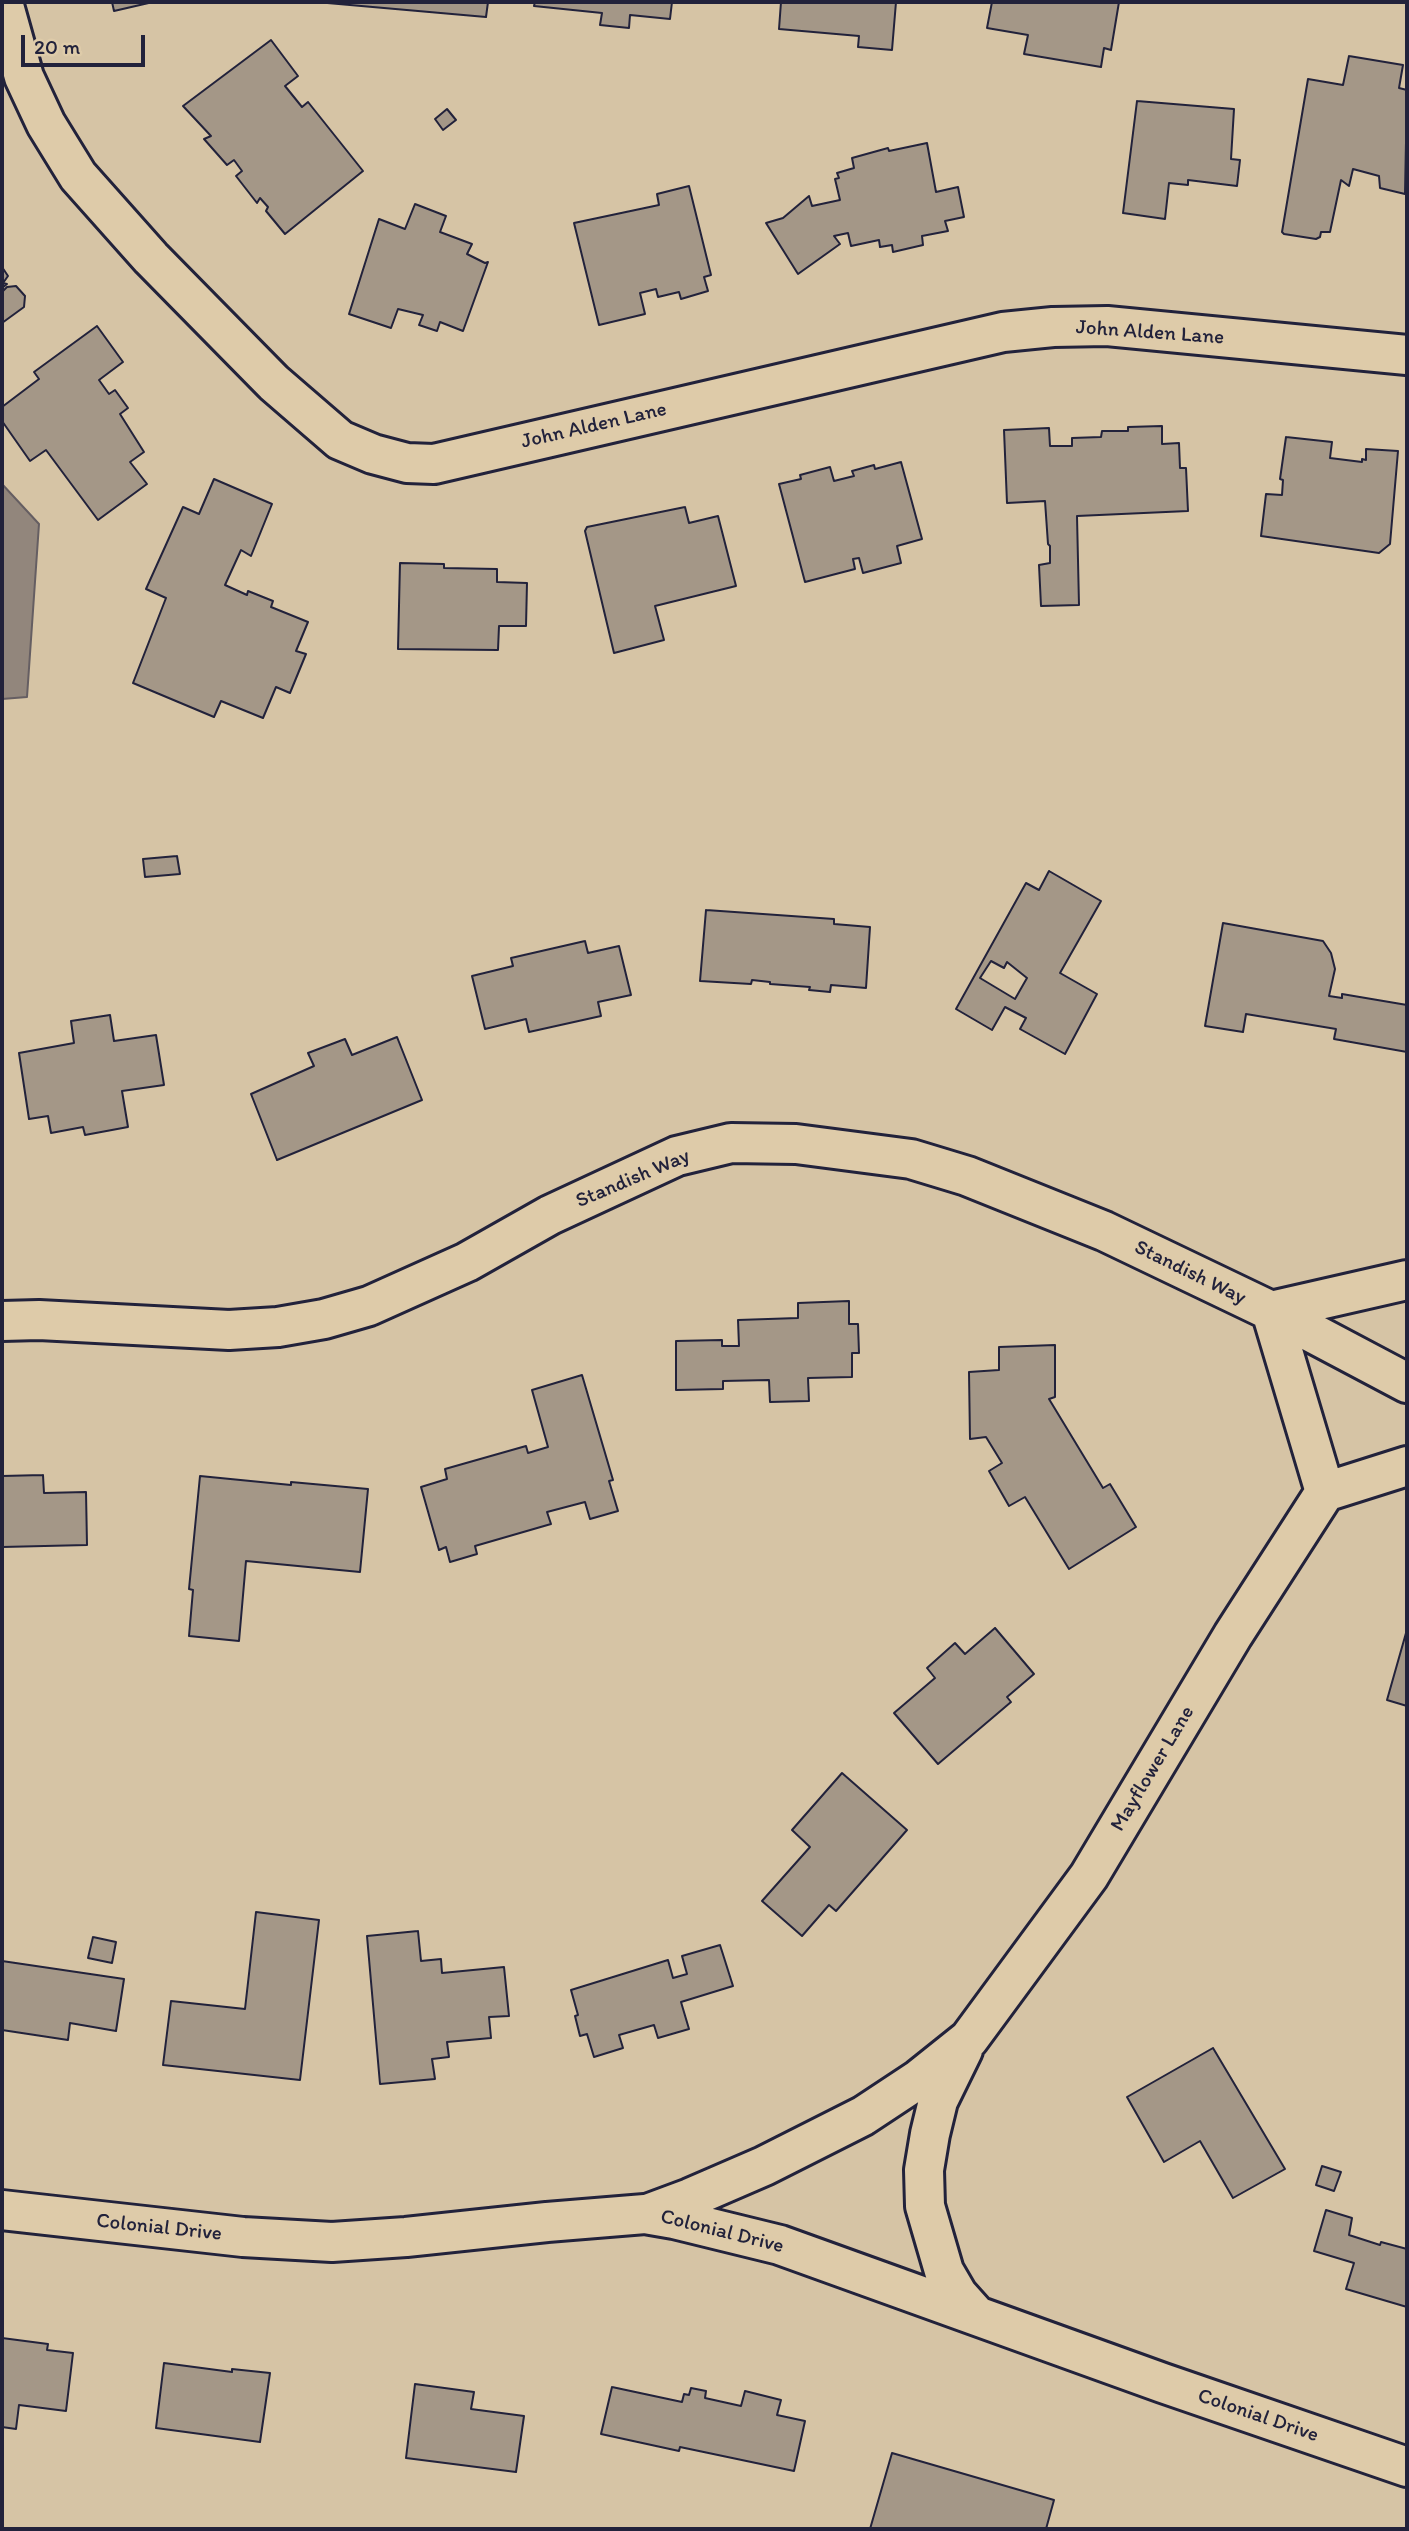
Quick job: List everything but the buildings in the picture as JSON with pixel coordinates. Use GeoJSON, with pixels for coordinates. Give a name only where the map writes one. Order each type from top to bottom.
{"type":"FeatureCollection","features":[{"type":"Feature","properties":{"kind":"street","name":"John Alden Lane"},"geometry":{"type":"LineString","coordinates":[[3,2],[24,77],[46,124],[78,176],[151,258],[274,383],[340,440],[373,454],[407,463],[434,464],[1003,331],[1107,326],[1407,355]]}},
{"type":"Feature","properties":{"kind":"street","name":"Standish Way"},"geometry":{"type":"LineString","coordinates":[[2,1321],[39,1320],[229,1330],[278,1327],[324,1319],[369,1306],[467,1262],[550,1215],[677,1156],[731,1143],[796,1144],[911,1159],[967,1175],[1104,1231],[1271,1311],[1407,1383]]}},
{"type":"Feature","properties":{"kind":"street"},"geometry":{"type":"LineString","coordinates":[[1407,1280],[1271,1311],[1325,1492],[1407,1466]]}},
{"type":"Feature","properties":{"kind":"street","name":"Mayflower Lane"},"geometry":{"type":"LineString","coordinates":[[975,2315],[958,2295],[944,2271],[925,2206],[924,2170],[938,2101],[969,2039],[1089,1876],[1233,1635],[1325,1492]]}},
{"type":"Feature","properties":{"kind":"street","name":"Mayflower Lane"},"geometry":{"type":"LineString","coordinates":[[645,2214],[764,2166],[863,2116],[919,2079],[969,2039]]}},
{"type":"Feature","properties":{"kind":"street","name":"Colonial Drive"},"geometry":{"type":"LineString","coordinates":[[2,2210],[243,2237],[332,2242],[406,2238],[645,2214],[674,2218],[780,2245],[1163,2383],[1407,2467]]}},
{"type":"Feature","properties":{"kind":"shaded area"},"geometry":{"type":"Polygon","coordinates":[[[2,484],[39,524],[27,697],[2,699],[2,484]]]}}]}
